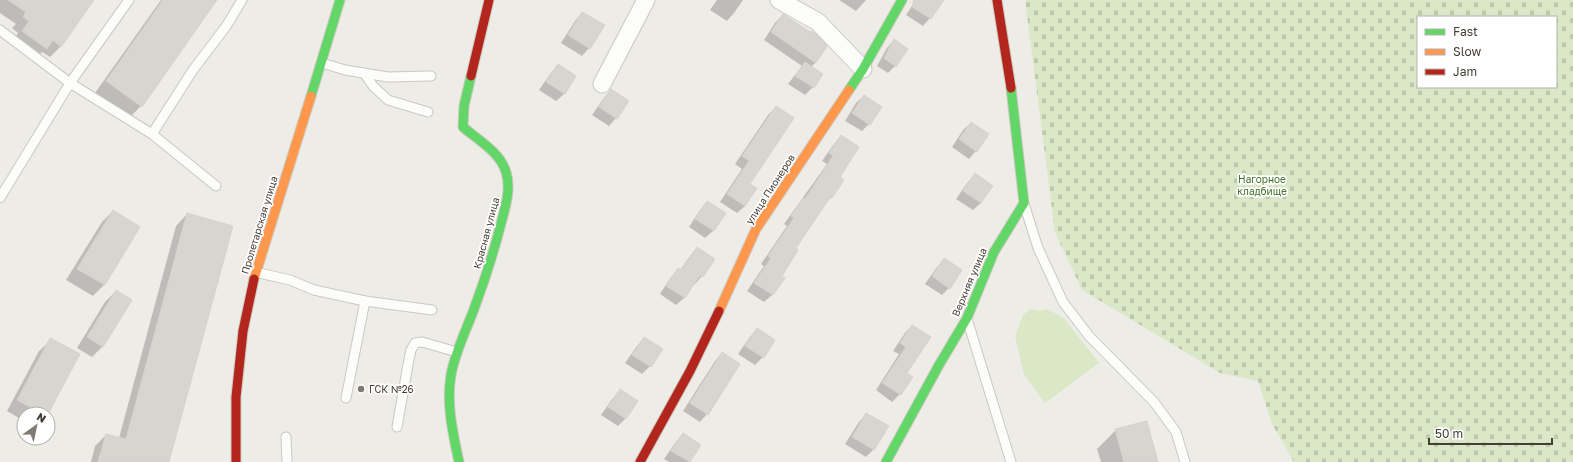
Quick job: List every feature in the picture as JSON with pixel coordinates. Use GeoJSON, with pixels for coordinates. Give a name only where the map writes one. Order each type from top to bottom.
{"type":"FeatureCollection","features":[{"type":"Feature","properties":{"kind":"street","name":"Пролетарская улица"},"geometry":{"type":"LineString","coordinates":[[236,462],[236,397],[243,331],[255,272],[322,64],[340,0]]}},
{"type":"Feature","properties":{"kind":"street","name":"Красная улица"},"geometry":{"type":"LineString","coordinates":[[460,462],[450,412],[451,376],[460,343],[491,261],[508,193],[506,171],[494,152],[462,127],[464,106],[489,0]]}},
{"type":"Feature","properties":{"kind":"street"},"geometry":{"type":"LineString","coordinates":[[602,84],[646,0]]}},
{"type":"Feature","properties":{"kind":"street"},"geometry":{"type":"LineString","coordinates":[[779,0],[818,22],[863,69]]}},
{"type":"Feature","properties":{"kind":"street","name":"улица Пионеров"},"geometry":{"type":"LineString","coordinates":[[640,462],[694,364],[756,229],[863,69],[902,0]]}},
{"type":"Feature","properties":{"kind":"street"},"geometry":{"type":"LineString","coordinates":[[997,0],[1013,100],[1024,203]]}},
{"type":"Feature","properties":{"kind":"street","name":"Верхняя улица"},"geometry":{"type":"LineString","coordinates":[[886,462],[939,365],[967,318],[994,252],[1024,203]]}},
{"type":"Feature","properties":{"kind":"lane"},"geometry":{"type":"LineString","coordinates":[[0,198],[70,83],[129,0]]}},
{"type":"Feature","properties":{"kind":"lane"},"geometry":{"type":"LineString","coordinates":[[152,134],[193,70],[227,25],[242,0]]}},
{"type":"Feature","properties":{"kind":"lane"},"geometry":{"type":"LineString","coordinates":[[0,30],[70,83],[152,134],[216,186]]}},
{"type":"Feature","properties":{"kind":"lane"},"geometry":{"type":"LineString","coordinates":[[322,64],[345,70],[388,77],[431,76]]}},
{"type":"Feature","properties":{"kind":"lane"},"geometry":{"type":"LineString","coordinates":[[364,73],[373,86],[388,100],[428,112]]}},
{"type":"Feature","properties":{"kind":"lane"},"geometry":{"type":"LineString","coordinates":[[1024,203],[1038,248],[1063,302],[1089,336],[1154,402],[1176,432],[1185,462]]}},
{"type":"Feature","properties":{"kind":"lane"},"geometry":{"type":"LineString","coordinates":[[255,272],[290,280],[314,290],[365,301],[432,310]]}},
{"type":"Feature","properties":{"kind":"lane"},"geometry":{"type":"LineString","coordinates":[[346,398],[365,301]]}},
{"type":"Feature","properties":{"kind":"lane"},"geometry":{"type":"LineString","coordinates":[[967,318],[1012,462]]}},
{"type":"Feature","properties":{"kind":"lane"},"geometry":{"type":"LineString","coordinates":[[397,427],[409,359],[411,350],[415,343],[422,342],[458,352]]}},
{"type":"Feature","properties":{"kind":"lane"},"geometry":{"type":"LineString","coordinates":[[286,437],[287,462]]}},
{"type":"Feature","properties":{"kind":"green space","name":"Нагорное кладбище"},"geometry":{"type":"Polygon","coordinates":[[[1025,0],[1573,0],[1573,462],[1294,462],[1272,424],[1258,381],[1220,373],[1082,290],[1055,232],[1025,0]]]}},
{"type":"Feature","properties":{"kind":"green space"},"geometry":{"type":"Polygon","coordinates":[[[1030,309],[1039,311],[1047,309],[1064,318],[1099,363],[1045,403],[1024,375],[1015,336],[1023,315],[1030,309]]]}},
{"type":"Feature","properties":{"kind":"building"},"geometry":{"type":"Polygon","coordinates":[[[8,0],[94,0],[61,47],[53,40],[47,49],[22,31],[29,21],[23,17],[26,12],[8,0]]]}},
{"type":"Feature","properties":{"kind":"building"},"geometry":{"type":"Polygon","coordinates":[[[163,0],[217,0],[142,107],[106,81],[163,0]]]}},
{"type":"Feature","properties":{"kind":"building"},"geometry":{"type":"Polygon","coordinates":[[[914,0],[944,0],[931,19],[912,7],[914,0]]]}},
{"type":"Feature","properties":{"kind":"building"},"geometry":{"type":"Polygon","coordinates":[[[582,12],[605,25],[590,49],[568,35],[582,12]]]}},
{"type":"Feature","properties":{"kind":"building"},"geometry":{"type":"Polygon","coordinates":[[[783,14],[810,32],[815,33],[827,46],[816,63],[771,32],[783,14]]]}},
{"type":"Feature","properties":{"kind":"building"},"geometry":{"type":"Polygon","coordinates":[[[894,39],[908,49],[896,67],[884,58],[894,39]]]}},
{"type":"Feature","properties":{"kind":"building"},"geometry":{"type":"Polygon","coordinates":[[[805,62],[823,74],[814,88],[795,76],[805,62]]]}},
{"type":"Feature","properties":{"kind":"building"},"geometry":{"type":"Polygon","coordinates":[[[558,64],[576,76],[565,94],[546,82],[558,64]]]}},
{"type":"Feature","properties":{"kind":"building"},"geometry":{"type":"Polygon","coordinates":[[[611,89],[629,101],[617,119],[599,107],[611,89]]]}},
{"type":"Feature","properties":{"kind":"building"},"geometry":{"type":"Polygon","coordinates":[[[864,95],[882,107],[870,125],[852,113],[864,95]]]}},
{"type":"Feature","properties":{"kind":"building"},"geometry":{"type":"Polygon","coordinates":[[[776,106],[794,118],[750,184],[757,188],[745,206],[727,194],[749,161],[742,156],[776,106]]]}},
{"type":"Feature","properties":{"kind":"building"},"geometry":{"type":"Polygon","coordinates":[[[971,122],[989,134],[977,152],[959,139],[971,122]]]}},
{"type":"Feature","properties":{"kind":"building"},"geometry":{"type":"Polygon","coordinates":[[[841,135],[859,147],[840,177],[844,180],[832,198],[831,196],[796,248],[798,250],[782,276],[785,278],[773,295],[754,283],[771,258],[768,256],[794,218],[791,216],[803,198],[805,199],[833,156],[829,153],[841,135]]]}},
{"type":"Feature","properties":{"kind":"building"},"geometry":{"type":"Polygon","coordinates":[[[975,173],[993,186],[981,203],[963,191],[975,173]]]}},
{"type":"Feature","properties":{"kind":"building"},"geometry":{"type":"Polygon","coordinates":[[[707,201],[726,213],[714,231],[695,219],[707,201]]]}},
{"type":"Feature","properties":{"kind":"building"},"geometry":{"type":"Polygon","coordinates":[[[113,210],[140,227],[105,285],[77,269],[113,210]]]}},
{"type":"Feature","properties":{"kind":"building"},"geometry":{"type":"Polygon","coordinates":[[[187,213],[233,226],[169,462],[98,462],[106,434],[126,439],[187,213]]]}},
{"type":"Feature","properties":{"kind":"building"},"geometry":{"type":"Polygon","coordinates":[[[697,247],[715,259],[703,277],[700,275],[685,298],[666,286],[678,268],[681,270],[697,247]]]}},
{"type":"Feature","properties":{"kind":"building"},"geometry":{"type":"Polygon","coordinates":[[[944,258],[962,270],[950,289],[932,276],[944,258]]]}},
{"type":"Feature","properties":{"kind":"building"},"geometry":{"type":"Polygon","coordinates":[[[116,290],[132,300],[103,347],[87,337],[116,290]]]}},
{"type":"Feature","properties":{"kind":"building"},"geometry":{"type":"Polygon","coordinates":[[[912,325],[931,337],[907,373],[913,377],[901,395],[882,383],[906,347],[900,343],[912,325]]]}},
{"type":"Feature","properties":{"kind":"building"},"geometry":{"type":"Polygon","coordinates":[[[757,328],[775,340],[764,358],[745,346],[757,328]]]}},
{"type":"Feature","properties":{"kind":"building"},"geometry":{"type":"Polygon","coordinates":[[[644,337],[663,349],[651,367],[632,355],[644,337]]]}},
{"type":"Feature","properties":{"kind":"building"},"geometry":{"type":"Polygon","coordinates":[[[50,338],[80,354],[52,406],[28,406],[17,400],[50,338]]]}},
{"type":"Feature","properties":{"kind":"building"},"geometry":{"type":"Polygon","coordinates":[[[722,352],[740,364],[708,415],[690,403],[722,352]]]}},
{"type":"Feature","properties":{"kind":"building"},"geometry":{"type":"Polygon","coordinates":[[[620,389],[638,401],[626,419],[608,407],[620,389]]]}},
{"type":"Feature","properties":{"kind":"building"},"geometry":{"type":"Polygon","coordinates":[[[866,413],[889,426],[874,450],[852,437],[866,413]]]}},
{"type":"Feature","properties":{"kind":"building"},"geometry":{"type":"Polygon","coordinates":[[[1147,421],[1158,462],[1124,462],[1115,429],[1147,421]]]}},
{"type":"Feature","properties":{"kind":"building"},"geometry":{"type":"Polygon","coordinates":[[[683,433],[701,445],[690,462],[671,451],[683,433]]]}},
{"type":"Feature","properties":{"kind":"traffic: fast"},"geometry":{"type":"LineString","coordinates":[[311,96],[340,0]]}},
{"type":"Feature","properties":{"kind":"traffic: fast"},"geometry":{"type":"LineString","coordinates":[[849,90],[863,69],[902,0]]}},
{"type":"Feature","properties":{"kind":"traffic: fast"},"geometry":{"type":"LineString","coordinates":[[459,462],[450,408],[449,397],[451,375],[458,350],[478,298],[496,243],[508,190],[506,172],[499,158],[494,152],[463,127],[464,106],[471,76]]}},
{"type":"Feature","properties":{"kind":"traffic: fast"},"geometry":{"type":"LineString","coordinates":[[886,462],[939,365],[967,318],[994,252],[1024,203],[1011,88]]}},
{"type":"Feature","properties":{"kind":"traffic: slow"},"geometry":{"type":"LineString","coordinates":[[719,311],[756,229],[849,90]]}},
{"type":"Feature","properties":{"kind":"traffic: slow"},"geometry":{"type":"LineString","coordinates":[[254,279],[311,96]]}},
{"type":"Feature","properties":{"kind":"traffic: jam"},"geometry":{"type":"LineString","coordinates":[[471,76],[489,0]]}},
{"type":"Feature","properties":{"kind":"traffic: jam"},"geometry":{"type":"LineString","coordinates":[[997,0],[1011,88]]}},
{"type":"Feature","properties":{"kind":"traffic: jam"},"geometry":{"type":"LineString","coordinates":[[236,462],[236,397],[243,331],[254,279]]}},
{"type":"Feature","properties":{"kind":"traffic: jam"},"geometry":{"type":"LineString","coordinates":[[640,462],[690,371],[719,311]]}},
{"type":"Feature","properties":{"kind":"place","name":"ГСК №26"},"geometry":{"type":"Point","coordinates":[361,389]}}]}
